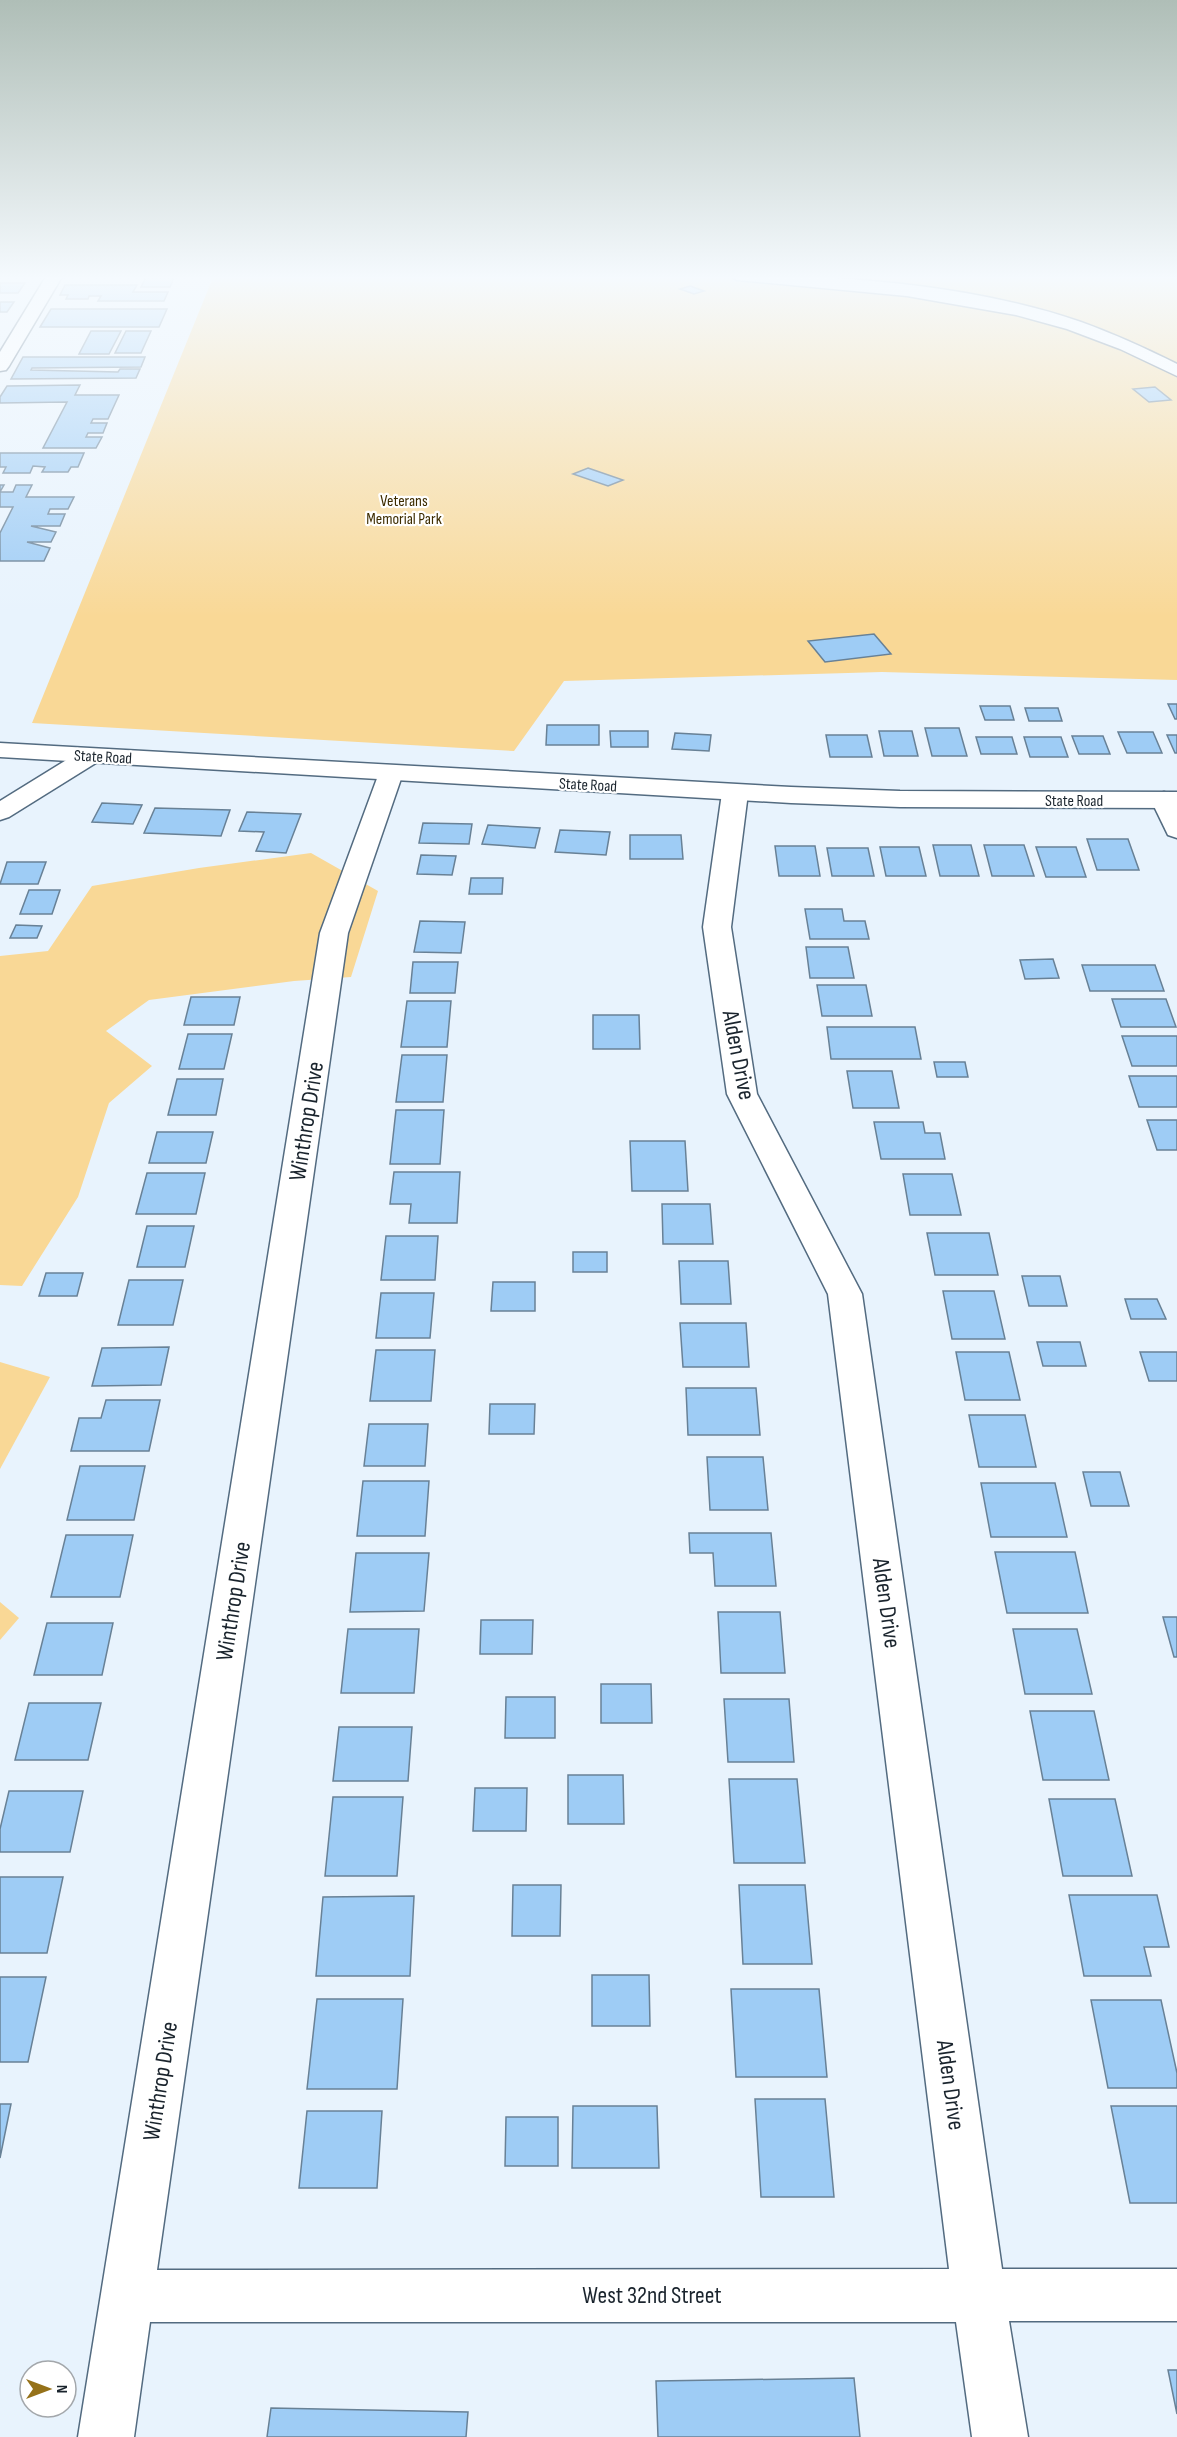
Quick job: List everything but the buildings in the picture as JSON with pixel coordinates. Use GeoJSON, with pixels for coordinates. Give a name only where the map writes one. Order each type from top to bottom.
{"type":"FeatureCollection","features":[{"type":"Feature","properties":{"kind":"street","name":"State Road"},"geometry":{"type":"LineString","coordinates":[[0,750],[735,793],[900,799],[1171,800]]}},
{"type":"Feature","properties":{"kind":"street"},"geometry":{"type":"LineString","coordinates":[[0,812],[90,756]]}},
{"type":"Feature","properties":{"kind":"street","name":"Winthrop Drive"},"geometry":{"type":"LineString","coordinates":[[106,2437],[334,933],[391,773]]}},
{"type":"Feature","properties":{"kind":"street","name":"Alden Drive"},"geometry":{"type":"LineString","coordinates":[[735,793],[717,927],[742,1095],[845,1294],[1000,2437]]}},
{"type":"Feature","properties":{"kind":"street"},"geometry":{"type":"LineString","coordinates":[[1171,800],[1177,830]]}},
{"type":"Feature","properties":{"kind":"street","name":"West 32nd Street"},"geometry":{"type":"LineString","coordinates":[[127,2296],[1177,2295]]}},
{"type":"Feature","properties":{"kind":"green space","name":"Veterans Memorial Park"},"geometry":{"type":"Polygon","coordinates":[[[168,389],[1177,389],[1177,680],[882,672],[564,681],[514,751],[32,723],[168,389]]]}},
{"type":"Feature","properties":{"kind":"green space"},"geometry":{"type":"Polygon","coordinates":[[[311,853],[378,891],[351,977],[294,981],[149,1000],[106,1031],[152,1066],[109,1103],[78,1197],[22,1286],[0,1285],[0,956],[48,951],[92,886],[199,868],[311,853]]]}},
{"type":"Feature","properties":{"kind":"green space"},"geometry":{"type":"Polygon","coordinates":[[[0,1362],[50,1377],[0,1469],[0,1362]]]}},
{"type":"Feature","properties":{"kind":"green space"},"geometry":{"type":"Polygon","coordinates":[[[0,1602],[19,1618],[0,1640],[0,1602]]]}}]}
